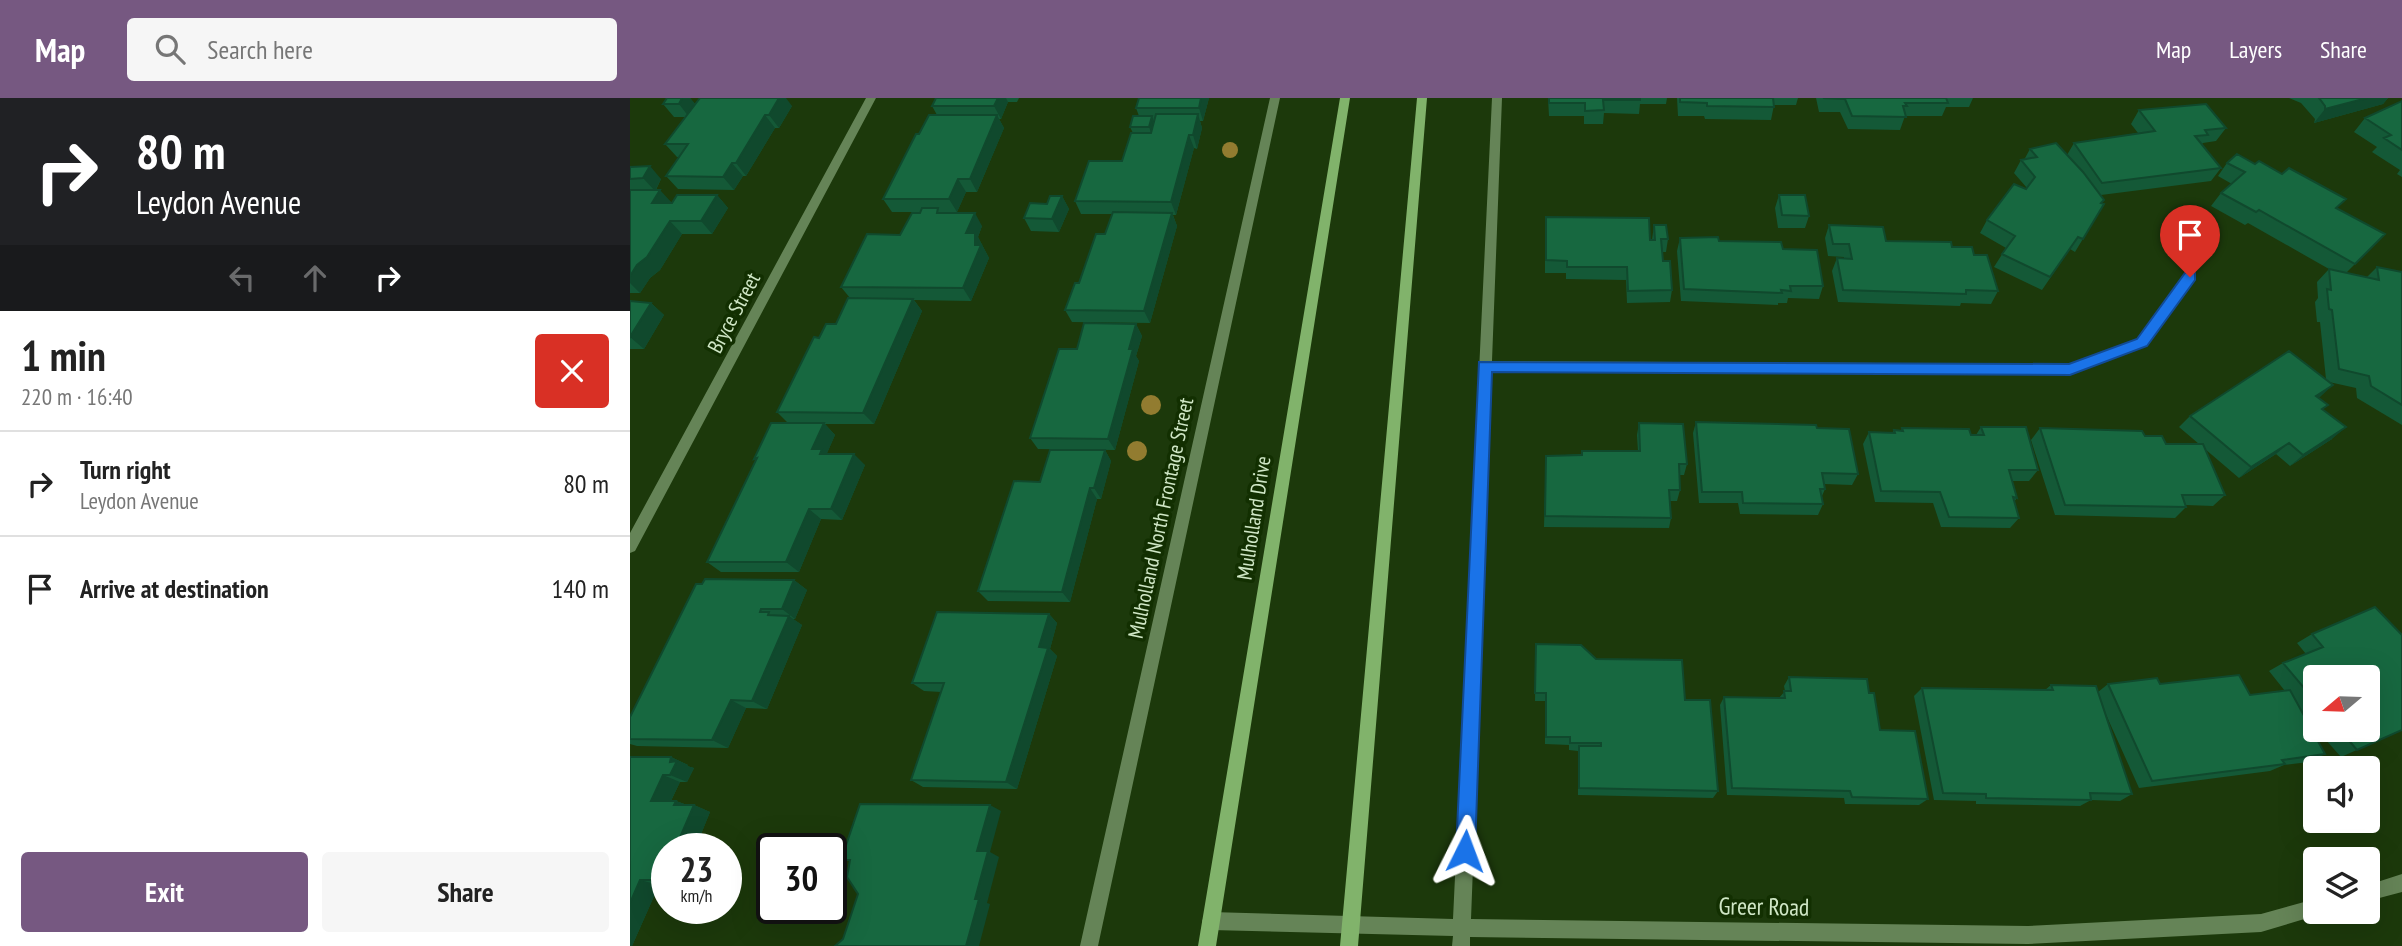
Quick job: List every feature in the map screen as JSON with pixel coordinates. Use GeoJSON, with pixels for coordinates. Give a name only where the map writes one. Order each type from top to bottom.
{"type":"FeatureCollection","features":[{"type":"Feature","properties":{"kind":"main road","name":"Mulholland Drive"},"geometry":{"type":"LineString","coordinates":[[1207,946],[1345,98]]}},
{"type":"Feature","properties":{"kind":"main road"},"geometry":{"type":"LineString","coordinates":[[1349,946],[1422,98]]}},
{"type":"Feature","properties":{"kind":"street","name":"Bryce Street"},"geometry":{"type":"LineString","coordinates":[[630,547],[871,98]]}},
{"type":"Feature","properties":{"kind":"street","name":"Mulholland North Frontage Street"},"geometry":{"type":"LineString","coordinates":[[1089,946],[1275,98]]}},
{"type":"Feature","properties":{"kind":"street"},"geometry":{"type":"LineString","coordinates":[[1462,937],[1497,98]]}},
{"type":"Feature","properties":{"kind":"street"},"geometry":{"type":"LineString","coordinates":[[1485,366],[2070,369],[2142,342],[2190,277]]}},
{"type":"Feature","properties":{"kind":"street"},"geometry":{"type":"LineString","coordinates":[[2380,889],[2402,883]]}},
{"type":"Feature","properties":{"kind":"street","name":"Greer Road"},"geometry":{"type":"LineString","coordinates":[[1211,921],[1351,924],[1462,937],[2028,935],[2261,923],[2303,911]]}},
{"type":"Feature","properties":{"kind":"building"},"geometry":{"type":"Polygon","coordinates":[[[667,98],[682,98],[679,104],[663,104],[667,98]]]}},
{"type":"Feature","properties":{"kind":"building"},"geometry":{"type":"Polygon","coordinates":[[[700,98],[779,98],[769,115],[765,115],[736,163],[732,163],[723,177],[666,176],[688,144],[665,144],[700,98]]]}},
{"type":"Feature","properties":{"kind":"building"},"geometry":{"type":"Polygon","coordinates":[[[936,98],[998,98],[994,106],[932,106],[936,98]]]}},
{"type":"Feature","properties":{"kind":"building"},"geometry":{"type":"Polygon","coordinates":[[[1139,98],[1201,98],[1199,108],[1136,108],[1139,98]]]}},
{"type":"Feature","properties":{"kind":"building"},"geometry":{"type":"Polygon","coordinates":[[[1549,98],[1640,100],[1603,100],[1604,110],[1585,111],[1585,103],[1549,103],[1549,98]]]}},
{"type":"Feature","properties":{"kind":"building"},"geometry":{"type":"Polygon","coordinates":[[[1680,98],[1773,98],[1774,107],[1707,106],[1707,103],[1680,102],[1680,98]]]}},
{"type":"Feature","properties":{"kind":"building"},"geometry":{"type":"Polygon","coordinates":[[[1823,98],[1946,98],[1948,103],[1905,103],[1907,106],[1903,106],[1906,117],[1852,116],[1845,99],[1823,98]]]}},
{"type":"Feature","properties":{"kind":"building"},"geometry":{"type":"Polygon","coordinates":[[[2319,98],[2367,98],[2325,109],[2319,98]]]}},
{"type":"Feature","properties":{"kind":"building"},"geometry":{"type":"Polygon","coordinates":[[[2402,101],[2402,150],[2384,138],[2391,135],[2365,118],[2402,101]]]}},
{"type":"Feature","properties":{"kind":"building"},"geometry":{"type":"Polygon","coordinates":[[[2206,104],[2226,128],[2205,130],[2208,135],[2195,136],[2221,168],[2102,183],[2074,143],[2155,131],[2139,110],[2206,104]]]}},
{"type":"Feature","properties":{"kind":"building"},"geometry":{"type":"Polygon","coordinates":[[[1156,114],[1198,114],[1193,135],[1189,135],[1171,202],[1075,201],[1089,161],[1122,161],[1131,133],[1151,133],[1156,114]]]}},
{"type":"Feature","properties":{"kind":"building"},"geometry":{"type":"Polygon","coordinates":[[[929,115],[997,115],[970,179],[958,179],[949,199],[883,199],[916,134],[919,134],[929,115]]]}},
{"type":"Feature","properties":{"kind":"building"},"geometry":{"type":"Polygon","coordinates":[[[1133,116],[1152,116],[1149,127],[1130,127],[1133,116]]]}},
{"type":"Feature","properties":{"kind":"building"},"geometry":{"type":"Polygon","coordinates":[[[2056,143],[2083,172],[2104,200],[2101,203],[2104,204],[2083,239],[2078,237],[2050,277],[2002,254],[2015,236],[1987,220],[2014,184],[2026,189],[2035,177],[2021,160],[2037,157],[2030,149],[2056,143]]]}},
{"type":"Feature","properties":{"kind":"building"},"geometry":{"type":"Polygon","coordinates":[[[2237,154],[2255,164],[2259,161],[2282,174],[2289,168],[2346,199],[2336,208],[2385,234],[2355,264],[2259,210],[2256,212],[2221,193],[2245,172],[2227,163],[2237,154]]]}},
{"type":"Feature","properties":{"kind":"building"},"geometry":{"type":"Polygon","coordinates":[[[650,166],[643,178],[630,179],[630,167],[650,166]]]}},
{"type":"Feature","properties":{"kind":"building"},"geometry":{"type":"Polygon","coordinates":[[[630,190],[660,190],[652,203],[672,203],[677,195],[717,195],[701,221],[670,221],[647,257],[637,265],[630,276],[630,190]]]}},
{"type":"Feature","properties":{"kind":"building"},"geometry":{"type":"Polygon","coordinates":[[[1779,195],[1805,195],[1809,216],[1782,215],[1779,195]]]}},
{"type":"Feature","properties":{"kind":"building"},"geometry":{"type":"Polygon","coordinates":[[[1050,196],[1062,196],[1052,219],[1024,218],[1030,203],[1047,204],[1050,196]]]}},
{"type":"Feature","properties":{"kind":"building"},"geometry":{"type":"Polygon","coordinates":[[[922,208],[938,208],[937,213],[975,213],[966,233],[975,233],[975,245],[981,245],[963,288],[841,287],[867,234],[900,235],[912,213],[920,213],[922,208]]]}},
{"type":"Feature","properties":{"kind":"building"},"geometry":{"type":"Polygon","coordinates":[[[1113,212],[1172,213],[1144,311],[1065,310],[1075,283],[1079,283],[1096,234],[1105,234],[1113,212]]]}},
{"type":"Feature","properties":{"kind":"building"},"geometry":{"type":"Polygon","coordinates":[[[1546,217],[1649,218],[1650,240],[1655,240],[1654,225],[1666,225],[1668,239],[1661,239],[1663,261],[1670,261],[1672,290],[1628,291],[1627,267],[1567,267],[1567,261],[1546,260],[1546,217]]]}},
{"type":"Feature","properties":{"kind":"building"},"geometry":{"type":"Polygon","coordinates":[[[1829,225],[1883,227],[1886,241],[1951,242],[1952,247],[1972,247],[1974,255],[1987,255],[1998,291],[1966,290],[1966,294],[1843,290],[1837,258],[1852,259],[1849,244],[1833,244],[1829,225]]]}},
{"type":"Feature","properties":{"kind":"building"},"geometry":{"type":"Polygon","coordinates":[[[1718,237],[1719,241],[1781,242],[1783,249],[1817,250],[1823,286],[1790,286],[1791,291],[1781,290],[1782,293],[1684,289],[1680,238],[1718,237]]]}},
{"type":"Feature","properties":{"kind":"building"},"geometry":{"type":"Polygon","coordinates":[[[2377,267],[2402,272],[2402,405],[2371,386],[2369,376],[2339,369],[2327,289],[2331,290],[2329,269],[2379,280],[2377,267]]]}},
{"type":"Feature","properties":{"kind":"building"},"geometry":{"type":"Polygon","coordinates":[[[848,298],[913,299],[863,413],[777,412],[814,337],[819,338],[826,324],[836,324],[848,298]]]}},
{"type":"Feature","properties":{"kind":"building"},"geometry":{"type":"Polygon","coordinates":[[[630,301],[651,303],[630,337],[630,301]]]}},
{"type":"Feature","properties":{"kind":"building"},"geometry":{"type":"Polygon","coordinates":[[[1084,323],[1136,324],[1129,349],[1133,349],[1108,439],[1030,438],[1059,349],[1077,349],[1084,323]]]}},
{"type":"Feature","properties":{"kind":"building"},"geometry":{"type":"Polygon","coordinates":[[[2289,351],[2333,385],[2316,396],[2328,405],[2322,409],[2346,427],[2303,455],[2289,443],[2251,467],[2190,416],[2289,351]]]}},
{"type":"Feature","properties":{"kind":"building"},"geometry":{"type":"Polygon","coordinates":[[[1696,422],[1816,425],[1817,428],[1849,429],[1858,474],[1822,473],[1825,489],[1820,489],[1823,504],[1743,503],[1742,492],[1702,492],[1696,422]]]}},
{"type":"Feature","properties":{"kind":"building"},"geometry":{"type":"Polygon","coordinates":[[[771,423],[824,423],[812,449],[822,449],[820,454],[854,454],[831,509],[809,509],[786,562],[707,562],[757,458],[754,459],[771,423]]]}},
{"type":"Feature","properties":{"kind":"building"},"geometry":{"type":"Polygon","coordinates":[[[1639,423],[1683,424],[1687,464],[1679,464],[1680,490],[1669,490],[1671,518],[1545,516],[1546,456],[1582,455],[1582,451],[1640,451],[1639,423]]]}},
{"type":"Feature","properties":{"kind":"building"},"geometry":{"type":"Polygon","coordinates":[[[1981,427],[2026,427],[2038,470],[2009,470],[2017,498],[2013,497],[2019,518],[1949,517],[1940,492],[1881,491],[1869,432],[1895,433],[1894,430],[1903,431],[1902,428],[1969,429],[1971,435],[1984,435],[1981,427]]]}},
{"type":"Feature","properties":{"kind":"building"},"geometry":{"type":"Polygon","coordinates":[[[2040,428],[2142,431],[2145,436],[2162,436],[2166,444],[2203,444],[2225,495],[2182,495],[2186,507],[2065,505],[2040,428]]]}},
{"type":"Feature","properties":{"kind":"building"},"geometry":{"type":"Polygon","coordinates":[[[1050,450],[1105,450],[1094,488],[1090,488],[1062,592],[978,591],[1014,481],[1040,482],[1050,450]]]}},
{"type":"Feature","properties":{"kind":"building"},"geometry":{"type":"Polygon","coordinates":[[[705,579],[794,580],[782,609],[761,609],[760,612],[769,612],[768,615],[789,616],[752,701],[731,700],[712,740],[630,739],[630,717],[696,584],[702,584],[705,579]]]}},
{"type":"Feature","properties":{"kind":"building"},"geometry":{"type":"Polygon","coordinates":[[[2375,607],[2402,635],[2402,730],[2380,740],[2380,665],[2303,665],[2303,687],[2283,663],[2323,647],[2312,634],[2375,607]]]}},
{"type":"Feature","properties":{"kind":"building"},"geometry":{"type":"Polygon","coordinates":[[[937,612],[1049,614],[1039,647],[1048,648],[1006,782],[911,780],[944,683],[912,683],[937,612]]]}},
{"type":"Feature","properties":{"kind":"building"},"geometry":{"type":"Polygon","coordinates":[[[1536,644],[1581,645],[1596,659],[1682,660],[1685,700],[1710,700],[1718,791],[1579,788],[1579,746],[1601,746],[1601,743],[1570,743],[1570,737],[1546,737],[1546,693],[1535,693],[1536,644]]]}},
{"type":"Feature","properties":{"kind":"building"},"geometry":{"type":"Polygon","coordinates":[[[2239,675],[2250,695],[2290,690],[2303,714],[2303,742],[2318,742],[2325,754],[2282,760],[2285,764],[2152,781],[2108,684],[2157,678],[2160,684],[2239,675]]]}},
{"type":"Feature","properties":{"kind":"building"},"geometry":{"type":"Polygon","coordinates":[[[1789,677],[1867,679],[1869,693],[1874,693],[1880,730],[1915,731],[1928,799],[1852,797],[1850,791],[1732,788],[1724,697],[1785,698],[1784,691],[1791,691],[1789,677]]]}},
{"type":"Feature","properties":{"kind":"building"},"geometry":{"type":"Polygon","coordinates":[[[2051,685],[2096,686],[2132,794],[2090,793],[2091,800],[1986,798],[1986,794],[1943,793],[1922,688],[2053,690],[2051,685]]]}},
{"type":"Feature","properties":{"kind":"building"},"geometry":{"type":"Polygon","coordinates":[[[2350,742],[2375,742],[2357,750],[2350,742]]]}},
{"type":"Feature","properties":{"kind":"building"},"geometry":{"type":"Polygon","coordinates":[[[630,757],[671,757],[670,762],[677,761],[670,775],[663,775],[651,801],[676,801],[674,805],[694,805],[682,833],[651,833],[651,880],[640,880],[630,903],[630,757]]]}},
{"type":"Feature","properties":{"kind":"building"},"geometry":{"type":"Polygon","coordinates":[[[860,804],[990,805],[977,851],[988,851],[966,946],[835,946],[843,939],[858,894],[847,877],[850,860],[847,860],[847,842],[860,804]]]}},
{"type":"Feature","properties":{"kind":"route"},"geometry":{"type":"LineString","coordinates":[[1465,851],[1485,366],[2070,369],[2142,342],[2190,277]]}}]}
